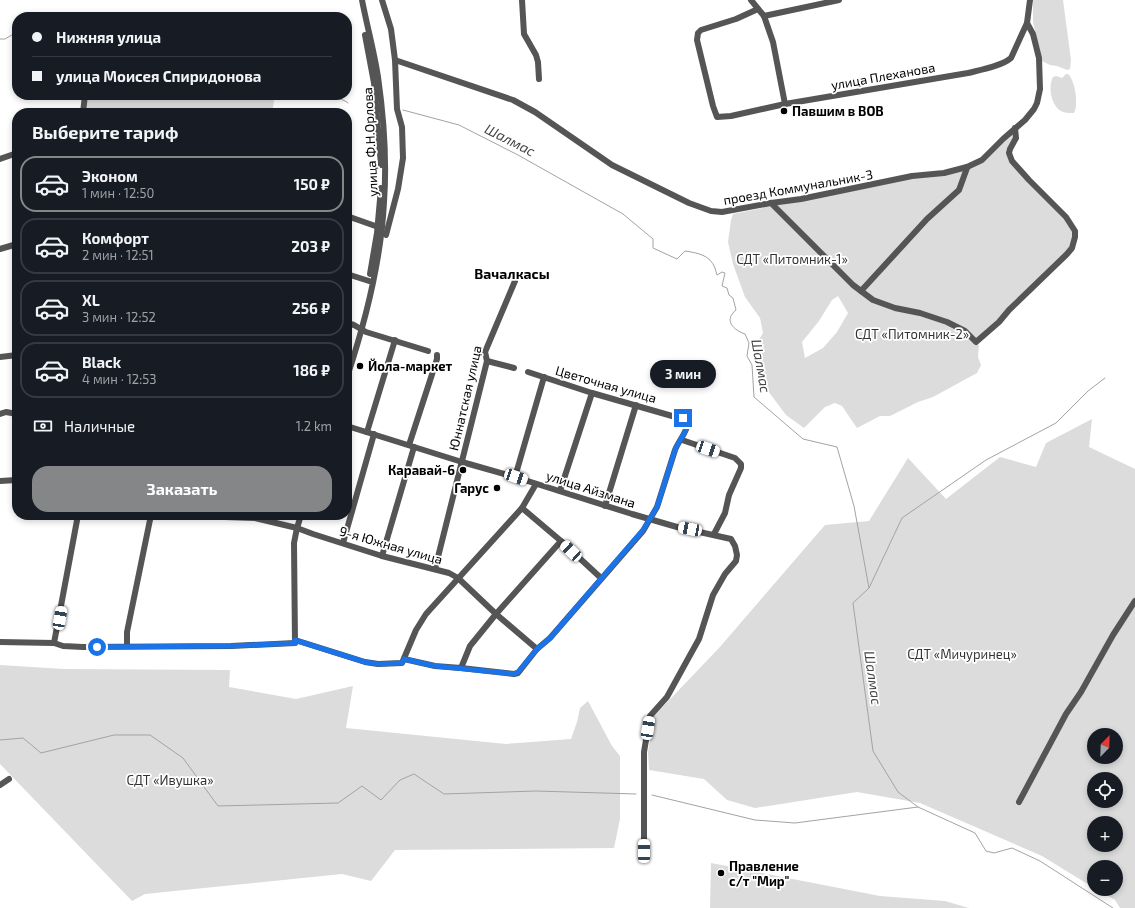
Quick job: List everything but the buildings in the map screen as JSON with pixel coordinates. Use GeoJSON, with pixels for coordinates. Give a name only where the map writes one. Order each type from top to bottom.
{"type":"FeatureCollection","features":[{"type":"Feature","properties":{"kind":"street","name":"улица Ф.Н.Орлова"},"geometry":{"type":"LineString","coordinates":[[352,350],[360,328],[369,281],[381,232],[379,127],[374,83],[358,0]]}},
{"type":"Feature","properties":{"kind":"street","name":"улица Ф.Н.Орлова"},"geometry":{"type":"LineString","coordinates":[[352,358],[373,282],[381,232],[385,182],[383,124],[378,75],[362,0]]}},
{"type":"Feature","properties":{"kind":"street"},"geometry":{"type":"LineString","coordinates":[[352,218],[381,232],[398,189],[403,158],[402,127],[397,109],[395,60],[391,30],[382,0]]}},
{"type":"Feature","properties":{"kind":"street"},"geometry":{"type":"LineString","coordinates":[[522,0],[524,34],[536,55],[539,78]]}},
{"type":"Feature","properties":{"kind":"street"},"geometry":{"type":"LineString","coordinates":[[751,0],[764,16],[773,42],[785,104]]}},
{"type":"Feature","properties":{"kind":"street"},"geometry":{"type":"LineString","coordinates":[[764,16],[839,0]]}},
{"type":"Feature","properties":{"kind":"street"},"geometry":{"type":"LineString","coordinates":[[1027,23],[1030,0]]}},
{"type":"Feature","properties":{"kind":"street","name":"улица Плеханова"},"geometry":{"type":"LineString","coordinates":[[758,9],[711,28],[701,30],[697,36],[712,106],[717,117],[731,116],[785,104],[968,73],[992,66],[1008,61],[1011,58],[1027,23]]}},
{"type":"Feature","properties":{"kind":"street","name":"проезд Коммунальник-3"},"geometry":{"type":"LineString","coordinates":[[395,60],[514,100],[535,112],[612,165],[689,203],[711,211],[722,212],[801,199],[912,176],[944,173],[967,167],[982,160],[1025,120],[1034,109],[1040,90],[1039,58],[1034,34],[1027,23]]}},
{"type":"Feature","properties":{"kind":"street"},"geometry":{"type":"LineString","coordinates":[[771,203],[850,282],[873,300],[895,308],[920,313],[947,322],[955,327],[960,327],[976,342],[999,322],[1009,310],[1067,254],[1072,248],[1075,236],[1075,231],[1066,217],[1012,161],[1010,149],[1016,138],[1015,128]]}},
{"type":"Feature","properties":{"kind":"street"},"geometry":{"type":"LineString","coordinates":[[0,159],[12,155]]}},
{"type":"Feature","properties":{"kind":"street"},"geometry":{"type":"LineString","coordinates":[[862,291],[928,220],[959,190],[967,167]]}},
{"type":"Feature","properties":{"kind":"street"},"geometry":{"type":"LineString","coordinates":[[0,249],[12,245]]}},
{"type":"Feature","properties":{"kind":"street"},"geometry":{"type":"LineString","coordinates":[[352,276],[369,281]]}},
{"type":"Feature","properties":{"kind":"street","name":"Юннатская улица"},"geometry":{"type":"LineString","coordinates":[[435,569],[487,361],[485,352],[486,348],[515,281]]}},
{"type":"Feature","properties":{"kind":"street"},"geometry":{"type":"LineString","coordinates":[[352,325],[428,351]]}},
{"type":"Feature","properties":{"kind":"street"},"geometry":{"type":"LineString","coordinates":[[352,506],[395,340]]}},
{"type":"Feature","properties":{"kind":"street"},"geometry":{"type":"LineString","coordinates":[[382,556],[437,355]]}},
{"type":"Feature","properties":{"kind":"street"},"geometry":{"type":"LineString","coordinates":[[0,357],[12,356]]}},
{"type":"Feature","properties":{"kind":"street"},"geometry":{"type":"LineString","coordinates":[[487,361],[514,368]]}},
{"type":"Feature","properties":{"kind":"street","name":"Цветочная улица"},"geometry":{"type":"LineString","coordinates":[[528,372],[686,420],[688,423],[682,440]]}},
{"type":"Feature","properties":{"kind":"street"},"geometry":{"type":"LineString","coordinates":[[516,477],[544,377]]}},
{"type":"Feature","properties":{"kind":"street"},"geometry":{"type":"LineString","coordinates":[[560,491],[592,392]]}},
{"type":"Feature","properties":{"kind":"street"},"geometry":{"type":"LineString","coordinates":[[605,506],[636,405]]}},
{"type":"Feature","properties":{"kind":"street"},"geometry":{"type":"LineString","coordinates":[[0,414],[6,412],[12,413]]}},
{"type":"Feature","properties":{"kind":"street","name":"улица Айзмана"},"geometry":{"type":"LineString","coordinates":[[352,428],[649,519],[731,539],[735,546],[737,555],[736,561],[725,574],[713,595],[698,639],[667,698],[650,716],[644,752],[644,856]]}},
{"type":"Feature","properties":{"kind":"street"},"geometry":{"type":"LineString","coordinates":[[0,642],[54,643],[63,646],[83,647],[231,646],[295,642],[365,662],[378,664],[403,661],[514,674],[518,672],[537,649],[550,638],[643,530],[657,507],[675,450],[682,440],[734,458],[741,464],[729,495],[725,513],[714,534]]}},
{"type":"Feature","properties":{"kind":"street"},"geometry":{"type":"LineString","coordinates":[[0,481],[12,480]]}},
{"type":"Feature","properties":{"kind":"street"},"geometry":{"type":"LineString","coordinates":[[403,661],[422,620],[522,508],[536,484]]}},
{"type":"Feature","properties":{"kind":"street"},"geometry":{"type":"LineString","coordinates":[[522,508],[601,578]]}},
{"type":"Feature","properties":{"kind":"street"},"geometry":{"type":"LineString","coordinates":[[54,643],[77,520]]}},
{"type":"Feature","properties":{"kind":"street"},"geometry":{"type":"LineString","coordinates":[[127,646],[127,632],[150,520]]}},
{"type":"Feature","properties":{"kind":"street","name":"9-я Южная улица"},"geometry":{"type":"LineString","coordinates":[[266,520],[297,528],[382,556],[449,573],[458,578],[496,614],[537,649]]}},
{"type":"Feature","properties":{"kind":"street"},"geometry":{"type":"LineString","coordinates":[[295,642],[294,543],[299,520]]}},
{"type":"Feature","properties":{"kind":"street"},"geometry":{"type":"LineString","coordinates":[[343,543],[349,520]]}},
{"type":"Feature","properties":{"kind":"street"},"geometry":{"type":"LineString","coordinates":[[461,668],[470,646],[496,614],[561,542]]}},
{"type":"Feature","properties":{"kind":"street"},"geometry":{"type":"LineString","coordinates":[[1019,802],[1066,714],[1079,696],[1135,601]]}},
{"type":"Feature","properties":{"kind":"street"},"geometry":{"type":"LineString","coordinates":[[0,785],[9,779]]}},
{"type":"Feature","properties":{"kind":"green space"},"geometry":{"type":"Polygon","coordinates":[[[1033,0],[1063,0],[1071,60],[1070,69],[1067,70],[1042,61],[1033,22],[1033,0]]]}},
{"type":"Feature","properties":{"kind":"green space"},"geometry":{"type":"Polygon","coordinates":[[[1068,74],[1073,82],[1076,93],[1074,113],[1063,112],[1058,109],[1051,94],[1051,81],[1053,77],[1056,76],[1062,78],[1068,74]]]}},
{"type":"Feature","properties":{"kind":"green space"},"geometry":{"type":"Polygon","coordinates":[[[87,100],[274,100],[273,108],[87,108],[87,100]]]}},
{"type":"Feature","properties":{"kind":"green space","name":"СДТ «Питомник-2»"},"geometry":{"type":"Polygon","coordinates":[[[1014,131],[1015,138],[1009,151],[1011,161],[1065,218],[1073,229],[1074,237],[1065,256],[989,331],[975,342],[979,345],[978,357],[981,365],[977,373],[933,397],[918,402],[890,416],[880,416],[857,428],[842,406],[835,403],[825,407],[804,428],[786,415],[765,387],[757,367],[755,346],[763,333],[760,318],[745,297],[733,264],[728,242],[733,214],[913,177],[944,174],[966,168],[959,190],[926,219],[862,289],[864,291],[928,220],[960,190],[969,167],[982,161],[1014,131]],[[838,296],[832,300],[819,321],[802,342],[805,358],[823,348],[837,332],[848,313],[838,296]]]}},
{"type":"Feature","properties":{"kind":"green space","name":"СДТ «Мичуринец»"},"geometry":{"type":"Polygon","coordinates":[[[1092,419],[1089,447],[1135,469],[1135,908],[1120,908],[1115,900],[1108,896],[1123,896],[1123,860],[1087,860],[1087,884],[1042,856],[920,803],[857,792],[755,808],[727,800],[704,779],[649,770],[648,752],[654,716],[719,648],[825,525],[869,521],[908,458],[946,499],[1000,457],[1036,467],[1046,443],[1092,419]]]}},
{"type":"Feature","properties":{"kind":"green space","name":"СДТ «Ивушка»"},"geometry":{"type":"Polygon","coordinates":[[[0,665],[64,669],[230,670],[229,687],[296,699],[353,686],[346,728],[506,744],[571,739],[580,708],[588,701],[612,746],[620,756],[620,819],[614,848],[395,850],[371,881],[342,874],[145,894],[132,901],[0,764],[0,665]]]}},
{"type":"Feature","properties":{"kind":"green space"},"geometry":{"type":"Polygon","coordinates":[[[711,863],[880,896],[945,901],[969,908],[710,908],[711,863]]]}},
{"type":"Feature","properties":{"kind":"waterway","name":"Шалмас"},"geometry":{"type":"LineString","coordinates":[[0,39],[5,39],[12,35]]}},
{"type":"Feature","properties":{"kind":"waterway","name":"Шалмас"},"geometry":{"type":"LineString","coordinates":[[344,100],[348,103]]}},
{"type":"Feature","properties":{"kind":"waterway","name":"Шалмас"},"geometry":{"type":"LineString","coordinates":[[403,110],[459,125],[518,155],[623,214],[653,239],[653,248],[677,259],[685,251],[703,255],[713,264],[717,275],[722,272],[725,273],[722,286],[727,288],[729,295],[733,298],[736,310],[732,314],[730,321],[734,328],[745,334],[749,343],[747,356],[752,365],[754,397],[803,439],[837,447],[854,506],[869,588],[853,603],[873,751],[898,792],[918,807]]}},
{"type":"Feature","properties":{"kind":"waterway"},"geometry":{"type":"LineString","coordinates":[[869,588],[902,518],[986,460],[1056,423],[1088,391],[1105,378]]}},
{"type":"Feature","properties":{"kind":"waterway"},"geometry":{"type":"LineString","coordinates":[[0,740],[23,738],[41,753],[114,735],[150,735],[183,758],[218,806],[338,803],[362,786],[381,800],[400,780],[414,774],[444,794],[536,791],[636,794]]}},
{"type":"Feature","properties":{"kind":"waterway"},"geometry":{"type":"LineString","coordinates":[[652,795],[755,820],[795,823],[918,807],[975,833],[986,851],[994,853],[1012,848],[1040,861],[1113,908]]}},
{"type":"Feature","properties":{"kind":"place","name":"Павшим в ВОВ"},"geometry":{"type":"Point","coordinates":[784,111]}},
{"type":"Feature","properties":{"kind":"place","name":"Йола-маркет"},"geometry":{"type":"Point","coordinates":[360,366]}},
{"type":"Feature","properties":{"kind":"place","name":"Каравай-6"},"geometry":{"type":"Point","coordinates":[463,470]}},
{"type":"Feature","properties":{"kind":"place","name":"Гарус"},"geometry":{"type":"Point","coordinates":[497,488]}},
{"type":"Feature","properties":{"kind":"place","name":"Правление с/т \"Мир\""},"geometry":{"type":"Point","coordinates":[721,873]}},
{"type":"Feature","properties":{"kind":"district","name":"Вачалкасы"},"geometry":{"type":"Point","coordinates":[512,274]}},
{"type":"Feature","properties":{"kind":"route"},"geometry":{"type":"LineString","coordinates":[[97,647],[231,646],[296,643],[295,640],[365,662],[378,664],[402,663],[404,659],[435,666],[514,674],[518,672],[537,649],[550,638],[646,526],[657,507],[675,450],[688,427],[688,423],[683,418]]}},
{"type":"Feature","properties":{"kind":"park label","name":"СДТ «Питомник-1»"},"geometry":{"type":"Point","coordinates":[792,259]}}]}
